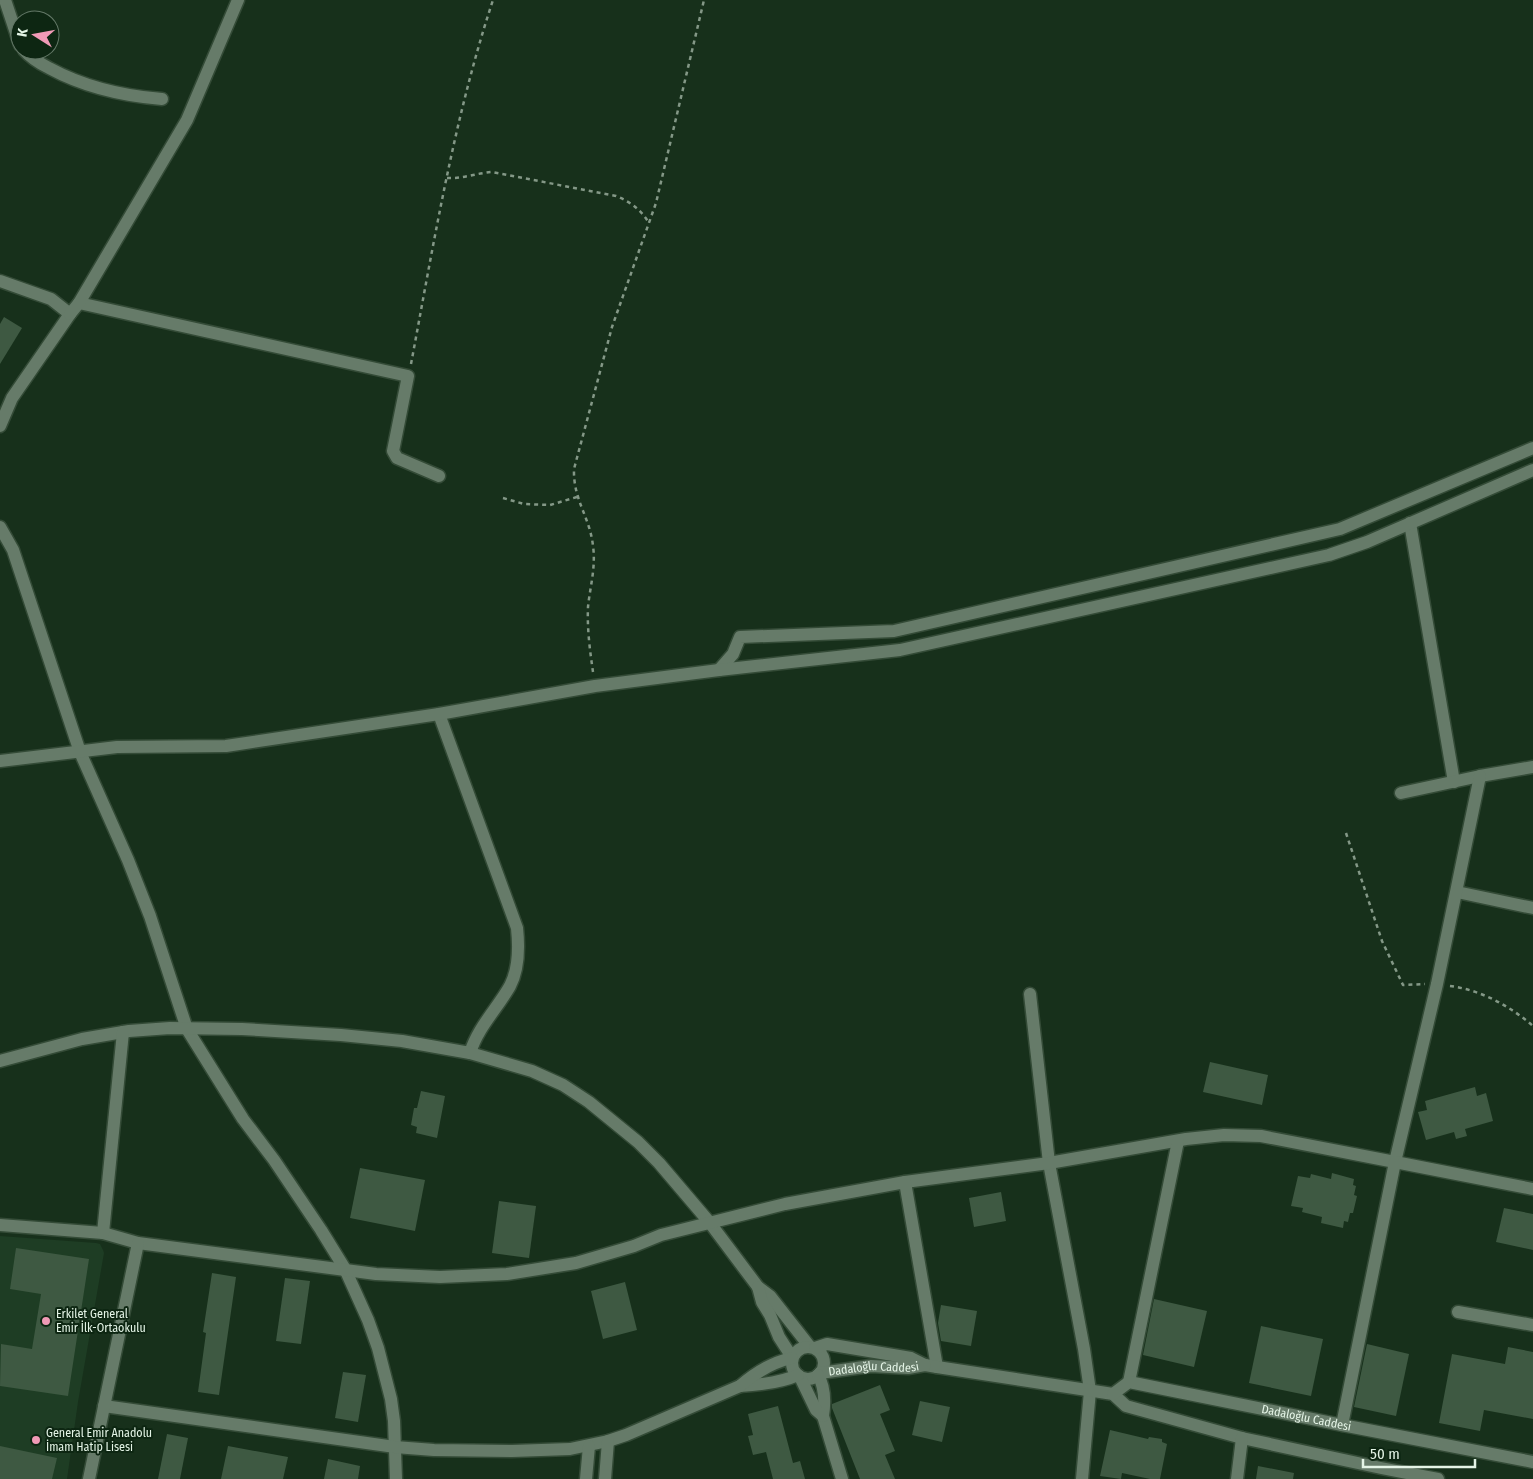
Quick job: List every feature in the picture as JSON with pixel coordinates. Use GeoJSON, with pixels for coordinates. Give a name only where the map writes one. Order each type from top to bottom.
{"type":"FeatureCollection","features":[{"type":"Feature","properties":{"kind":"street"},"geometry":{"type":"LineString","coordinates":[[5,0],[10,15]]}},
{"type":"Feature","properties":{"kind":"street"},"geometry":{"type":"LineString","coordinates":[[0,426],[12,398],[79,302],[187,120],[238,0]]}},
{"type":"Feature","properties":{"kind":"street"},"geometry":{"type":"LineString","coordinates":[[35,60],[77,81],[119,93],[162,100]]}},
{"type":"Feature","properties":{"kind":"street"},"geometry":{"type":"LineString","coordinates":[[0,282],[51,299],[70,314]]}},
{"type":"Feature","properties":{"kind":"street"},"geometry":{"type":"LineString","coordinates":[[79,302],[408,376],[393,450],[397,458],[439,476]]}},
{"type":"Feature","properties":{"kind":"street"},"geometry":{"type":"LineString","coordinates":[[719,670],[733,654],[740,638],[894,631],[1340,529],[1533,448]]}},
{"type":"Feature","properties":{"kind":"street"},"geometry":{"type":"LineString","coordinates":[[0,761],[117,747],[226,746],[438,714],[595,686],[900,650],[1329,554],[1367,542],[1533,470]]}},
{"type":"Feature","properties":{"kind":"street"},"geometry":{"type":"LineString","coordinates":[[1410,523],[1454,782]]}},
{"type":"Feature","properties":{"kind":"street"},"geometry":{"type":"LineString","coordinates":[[0,527],[16,559],[80,752],[134,876],[188,1029],[243,1119],[298,1195],[345,1269],[368,1320],[383,1367],[394,1421],[396,1479]]}},
{"type":"Feature","properties":{"kind":"street"},"geometry":{"type":"LineString","coordinates":[[438,714],[517,928],[518,959],[511,985],[479,1031],[470,1053]]}},
{"type":"Feature","properties":{"kind":"street"},"geometry":{"type":"LineString","coordinates":[[1401,793],[1533,767]]}},
{"type":"Feature","properties":{"kind":"street"},"geometry":{"type":"LineString","coordinates":[[1342,1425],[1395,1162],[1437,984],[1480,776]]}},
{"type":"Feature","properties":{"kind":"street"},"geometry":{"type":"LineString","coordinates":[[1457,892],[1533,908]]}},
{"type":"Feature","properties":{"kind":"street"},"geometry":{"type":"LineString","coordinates":[[1030,994],[1049,1163],[1084,1349],[1090,1391],[1082,1479]]}},
{"type":"Feature","properties":{"kind":"street"},"geometry":{"type":"LineString","coordinates":[[0,1061],[82,1039],[123,1032],[153,1029],[242,1029],[372,1038],[428,1045],[470,1053],[540,1074],[563,1085],[589,1102],[645,1149],[710,1223],[758,1287],[770,1296],[813,1348],[823,1357],[824,1362],[819,1374],[811,1379],[799,1376],[755,1385],[740,1386]]}},
{"type":"Feature","properties":{"kind":"street"},"geometry":{"type":"LineString","coordinates":[[103,1233],[123,1032]]}},
{"type":"Feature","properties":{"kind":"street"},"geometry":{"type":"LineString","coordinates":[[0,1225],[103,1233],[138,1243],[376,1274],[432,1277],[507,1274],[576,1263],[619,1251],[661,1235],[785,1204],[905,1182],[1049,1163],[1224,1134],[1261,1136],[1533,1189]]}},
{"type":"Feature","properties":{"kind":"street"},"geometry":{"type":"LineString","coordinates":[[1113,1394],[1129,1382],[1178,1141]]}},
{"type":"Feature","properties":{"kind":"street"},"geometry":{"type":"LineString","coordinates":[[905,1182],[931,1366]]}},
{"type":"Feature","properties":{"kind":"street"},"geometry":{"type":"LineString","coordinates":[[89,1479],[138,1243]]}},
{"type":"Feature","properties":{"kind":"street"},"geometry":{"type":"LineString","coordinates":[[758,1287],[762,1302],[770,1315],[779,1337],[793,1357]]}},
{"type":"Feature","properties":{"kind":"street"},"geometry":{"type":"LineString","coordinates":[[1458,1312],[1533,1325]]}},
{"type":"Feature","properties":{"kind":"street","name":"Dadaloğlu Caddesi"},"geometry":{"type":"LineString","coordinates":[[813,1348],[828,1344],[911,1358],[931,1366],[1113,1394],[1126,1406],[1242,1438],[1380,1474],[1438,1479]]}},
{"type":"Feature","properties":{"kind":"street"},"geometry":{"type":"LineString","coordinates":[[813,1348],[799,1349],[793,1357],[793,1369],[799,1376],[816,1410],[823,1416]]}},
{"type":"Feature","properties":{"kind":"street"},"geometry":{"type":"LineString","coordinates":[[104,1406],[396,1447],[483,1451],[570,1449],[608,1442],[740,1386],[750,1377],[779,1361],[793,1357]]}},
{"type":"Feature","properties":{"kind":"street","name":"Dadaloğlu Caddesi"},"geometry":{"type":"LineString","coordinates":[[819,1374],[871,1366],[908,1368],[931,1366]]}},
{"type":"Feature","properties":{"kind":"street"},"geometry":{"type":"LineString","coordinates":[[819,1374],[823,1388],[823,1416],[842,1479]]}},
{"type":"Feature","properties":{"kind":"street","name":"Dadaloğlu Caddesi"},"geometry":{"type":"LineString","coordinates":[[1129,1382],[1533,1462]]}},
{"type":"Feature","properties":{"kind":"street"},"geometry":{"type":"LineString","coordinates":[[1237,1479],[1242,1438]]}},
{"type":"Feature","properties":{"kind":"street"},"geometry":{"type":"LineString","coordinates":[[605,1479],[608,1442]]}},
{"type":"Feature","properties":{"kind":"street"},"geometry":{"type":"LineString","coordinates":[[586,1479],[589,1446]]}},
{"type":"Feature","properties":{"kind":"path"},"geometry":{"type":"LineString","coordinates":[[408,376],[447,178],[470,79],[493,0]]}},
{"type":"Feature","properties":{"kind":"path"},"geometry":{"type":"LineString","coordinates":[[595,686],[588,624],[594,568],[594,547],[588,524],[577,497],[574,469],[612,327],[649,223],[661,183],[704,0]]}},
{"type":"Feature","properties":{"kind":"path"},"geometry":{"type":"LineString","coordinates":[[447,178],[461,178],[492,172],[616,196],[633,204],[649,223]]}},
{"type":"Feature","properties":{"kind":"path"},"geometry":{"type":"LineString","coordinates":[[503,498],[524,504],[550,505],[577,497]]}},
{"type":"Feature","properties":{"kind":"path"},"geometry":{"type":"LineString","coordinates":[[1346,834],[1382,941],[1402,985],[1437,984],[1468,990],[1509,1008],[1533,1026]]}},
{"type":"Feature","properties":{"kind":"shaded area","name":"Erkilet General Emir İlk-Ortaokulu"},"geometry":{"type":"Polygon","coordinates":[[[0,1236],[96,1243],[100,1244],[104,1253],[78,1402],[67,1479],[0,1479],[0,1236]]]}},
{"type":"Feature","properties":{"kind":"building"},"geometry":{"type":"Polygon","coordinates":[[[4,317],[22,328],[0,364],[0,324],[4,317]]]}},
{"type":"Feature","properties":{"kind":"building"},"geometry":{"type":"Polygon","coordinates":[[[1210,1062],[1268,1075],[1262,1105],[1203,1092],[1210,1062]]]}},
{"type":"Feature","properties":{"kind":"building"},"geometry":{"type":"Polygon","coordinates":[[[1475,1087],[1477,1096],[1486,1093],[1493,1121],[1465,1129],[1467,1136],[1456,1139],[1454,1132],[1426,1140],[1418,1112],[1427,1110],[1425,1101],[1475,1087]]]}},
{"type":"Feature","properties":{"kind":"building"},"geometry":{"type":"Polygon","coordinates":[[[421,1091],[445,1096],[437,1138],[416,1133],[417,1127],[411,1125],[414,1108],[417,1108],[421,1091]]]}},
{"type":"Feature","properties":{"kind":"building"},"geometry":{"type":"Polygon","coordinates":[[[360,1168],[425,1180],[415,1231],[350,1218],[360,1168]]]}},
{"type":"Feature","properties":{"kind":"building"},"geometry":{"type":"Polygon","coordinates":[[[1332,1173],[1354,1179],[1353,1185],[1356,1186],[1354,1195],[1357,1196],[1353,1213],[1350,1213],[1348,1222],[1344,1221],[1343,1228],[1321,1223],[1322,1217],[1302,1212],[1303,1208],[1291,1206],[1298,1176],[1310,1178],[1311,1174],[1331,1179],[1332,1173]]]}},
{"type":"Feature","properties":{"kind":"building"},"geometry":{"type":"Polygon","coordinates":[[[1001,1192],[1006,1221],[974,1227],[969,1198],[1001,1192]]]}},
{"type":"Feature","properties":{"kind":"building"},"geometry":{"type":"Polygon","coordinates":[[[499,1201],[536,1206],[529,1258],[492,1253],[499,1201]]]}},
{"type":"Feature","properties":{"kind":"building"},"geometry":{"type":"Polygon","coordinates":[[[1504,1208],[1533,1214],[1533,1250],[1496,1242],[1504,1208]]]}},
{"type":"Feature","properties":{"kind":"building"},"geometry":{"type":"Polygon","coordinates":[[[16,1248],[89,1259],[68,1396],[0,1386],[1,1344],[32,1349],[41,1294],[10,1289],[16,1248]]]}},
{"type":"Feature","properties":{"kind":"building"},"geometry":{"type":"Polygon","coordinates":[[[212,1273],[236,1277],[219,1395],[198,1392],[206,1333],[203,1332],[212,1273]]]}},
{"type":"Feature","properties":{"kind":"building"},"geometry":{"type":"Polygon","coordinates":[[[285,1278],[310,1281],[301,1344],[276,1341],[285,1278]]]}},
{"type":"Feature","properties":{"kind":"building"},"geometry":{"type":"Polygon","coordinates":[[[625,1282],[637,1330],[603,1339],[591,1291],[625,1282]]]}},
{"type":"Feature","properties":{"kind":"building"},"geometry":{"type":"Polygon","coordinates":[[[1154,1299],[1207,1311],[1194,1367],[1143,1355],[1154,1299]]]}},
{"type":"Feature","properties":{"kind":"building"},"geometry":{"type":"Polygon","coordinates":[[[941,1305],[977,1311],[971,1346],[941,1341],[938,1323],[941,1305]]]}},
{"type":"Feature","properties":{"kind":"building"},"geometry":{"type":"Polygon","coordinates":[[[1261,1326],[1323,1339],[1311,1396],[1249,1383],[1261,1326]]]}},
{"type":"Feature","properties":{"kind":"building"},"geometry":{"type":"Polygon","coordinates":[[[1367,1344],[1409,1354],[1396,1416],[1354,1407],[1367,1344]]]}},
{"type":"Feature","properties":{"kind":"building"},"geometry":{"type":"Polygon","coordinates":[[[1508,1347],[1533,1352],[1533,1419],[1484,1410],[1480,1431],[1439,1423],[1452,1354],[1505,1364],[1508,1347]]]}},
{"type":"Feature","properties":{"kind":"building"},"geometry":{"type":"Polygon","coordinates":[[[343,1372],[366,1375],[358,1422],[335,1418],[343,1372]]]}},
{"type":"Feature","properties":{"kind":"building"},"geometry":{"type":"Polygon","coordinates":[[[880,1385],[890,1410],[880,1414],[895,1451],[885,1455],[895,1479],[860,1479],[832,1404],[880,1385]]]}},
{"type":"Feature","properties":{"kind":"building"},"geometry":{"type":"Polygon","coordinates":[[[920,1401],[950,1407],[942,1442],[912,1435],[920,1401]]]}},
{"type":"Feature","properties":{"kind":"building"},"geometry":{"type":"Polygon","coordinates":[[[778,1406],[793,1463],[800,1461],[805,1479],[773,1479],[766,1452],[753,1455],[748,1436],[753,1435],[748,1414],[778,1406]]]}},
{"type":"Feature","properties":{"kind":"building"},"geometry":{"type":"Polygon","coordinates":[[[1110,1430],[1148,1439],[1149,1437],[1162,1439],[1162,1442],[1167,1444],[1160,1479],[1150,1479],[1122,1473],[1121,1479],[1100,1476],[1110,1430]]]}},
{"type":"Feature","properties":{"kind":"building"},"geometry":{"type":"Polygon","coordinates":[[[167,1434],[188,1438],[180,1479],[158,1479],[167,1434]]]}},
{"type":"Feature","properties":{"kind":"building"},"geometry":{"type":"Polygon","coordinates":[[[0,1446],[57,1458],[52,1479],[0,1479],[0,1446]]]}},
{"type":"Feature","properties":{"kind":"building"},"geometry":{"type":"Polygon","coordinates":[[[228,1446],[288,1457],[283,1479],[221,1479],[228,1446]]]}},
{"type":"Feature","properties":{"kind":"building"},"geometry":{"type":"Polygon","coordinates":[[[328,1459],[360,1466],[358,1479],[324,1479],[328,1459]]]}},
{"type":"Feature","properties":{"kind":"building"},"geometry":{"type":"Polygon","coordinates":[[[1258,1466],[1294,1473],[1293,1479],[1256,1479],[1258,1466]]]}},
{"type":"Feature","properties":{"kind":"place","name":"Erkilet General Emir İlk-Ortaokulu"},"geometry":{"type":"Point","coordinates":[46,1321]}},
{"type":"Feature","properties":{"kind":"place","name":"General Emir Anadolu İmam Hatip Lisesi"},"geometry":{"type":"Point","coordinates":[36,1440]}}]}
